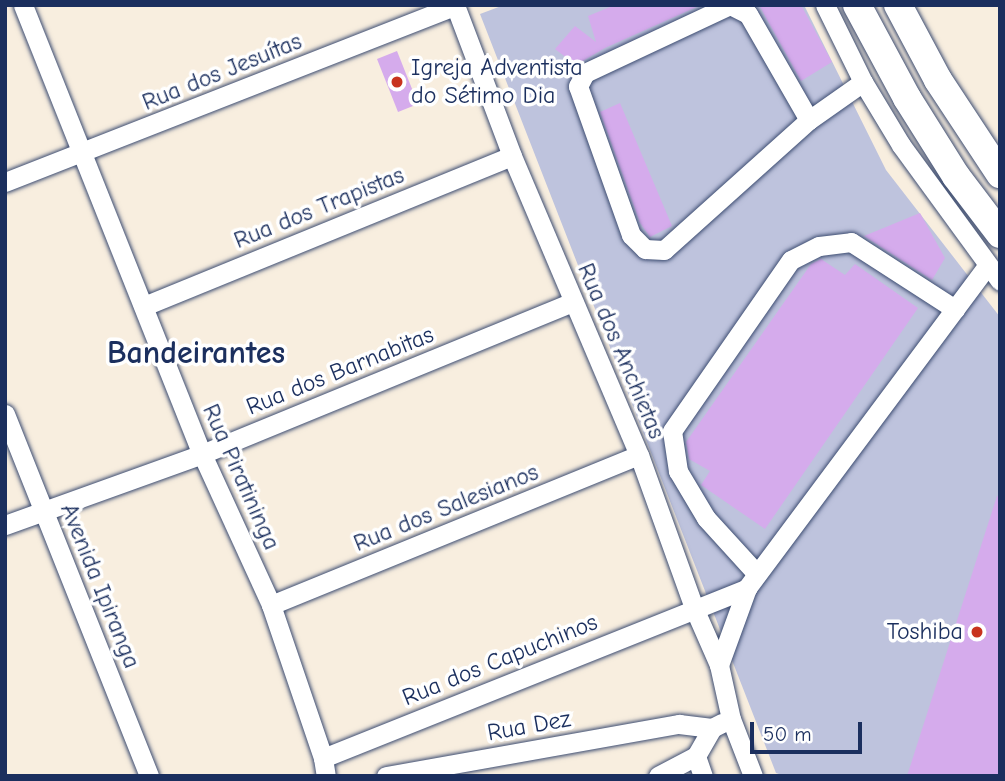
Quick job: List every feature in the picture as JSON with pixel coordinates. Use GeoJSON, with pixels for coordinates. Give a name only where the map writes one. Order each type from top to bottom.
{"type":"FeatureCollection","features":[{"type":"Feature","properties":{"kind":"highway"},"geometry":{"type":"LineString","coordinates":[[857,5],[906,98],[956,176],[1000,234]]}},
{"type":"Feature","properties":{"kind":"highway"},"geometry":{"type":"LineString","coordinates":[[898,5],[938,80],[1000,174]]}},
{"type":"Feature","properties":{"kind":"street","name":"Rua dos Jesuítas"},"geometry":{"type":"LineString","coordinates":[[5,182],[456,5]]}},
{"type":"Feature","properties":{"kind":"street","name":"Rua dos Anchietas"},"geometry":{"type":"LineString","coordinates":[[456,5],[512,156],[639,455],[694,608],[719,665],[731,719],[753,776]]}},
{"type":"Feature","properties":{"kind":"street"},"geometry":{"type":"LineString","coordinates":[[809,120],[748,14],[730,5],[585,73],[578,86],[631,235],[645,249],[664,250],[809,120],[863,82]]}},
{"type":"Feature","properties":{"kind":"street"},"geometry":{"type":"LineString","coordinates":[[825,5],[863,82],[901,145],[1000,281]]}},
{"type":"Feature","properties":{"kind":"street","name":"Rua Piratininga"},"geometry":{"type":"LineString","coordinates":[[26,6],[202,454],[271,605],[325,767]]}},
{"type":"Feature","properties":{"kind":"street","name":"Rua dos Trapistas"},"geometry":{"type":"LineString","coordinates":[[144,306],[512,156]]}},
{"type":"Feature","properties":{"kind":"street"},"geometry":{"type":"LineString","coordinates":[[752,581],[706,518],[678,471],[672,431],[791,260],[819,246],[851,242],[955,309]]}},
{"type":"Feature","properties":{"kind":"street"},"geometry":{"type":"LineString","coordinates":[[719,665],[752,581],[987,266]]}},
{"type":"Feature","properties":{"kind":"street","name":"Rua dos Barnabitas"},"geometry":{"type":"LineString","coordinates":[[5,525],[43,509],[202,454],[573,302]]}},
{"type":"Feature","properties":{"kind":"street","name":"Avenida Ipiranga"},"geometry":{"type":"LineString","coordinates":[[5,414],[149,776]]}},
{"type":"Feature","properties":{"kind":"street","name":"Rua dos Salesianos"},"geometry":{"type":"LineString","coordinates":[[271,605],[639,455]]}},
{"type":"Feature","properties":{"kind":"street","name":"Rua dos Capuchinos"},"geometry":{"type":"LineString","coordinates":[[325,767],[752,581]]}},
{"type":"Feature","properties":{"kind":"street"},"geometry":{"type":"LineString","coordinates":[[658,776],[696,756],[712,728],[731,719]]}},
{"type":"Feature","properties":{"kind":"street","name":"Rua Dez"},"geometry":{"type":"LineString","coordinates":[[386,776],[679,724],[712,728]]}},
{"type":"Feature","properties":{"kind":"street"},"geometry":{"type":"LineString","coordinates":[[696,756],[704,776]]}},
{"type":"Feature","properties":{"kind":"shaded area"},"geometry":{"type":"Polygon","coordinates":[[[504,5],[804,5],[886,170],[1000,317],[1000,776],[785,776],[776,773],[480,14],[504,5]]]}},
{"type":"Feature","properties":{"kind":"building"},"geometry":{"type":"Polygon","coordinates":[[[615,5],[701,5],[605,48],[576,65],[555,49],[575,26],[596,42],[588,16],[615,5]]]}},
{"type":"Feature","properties":{"kind":"building"},"geometry":{"type":"Polygon","coordinates":[[[759,5],[801,5],[832,62],[801,81],[759,5]]]}},
{"type":"Feature","properties":{"kind":"building","name":"Igreja Adventista do Sétimo Dia"},"geometry":{"type":"Polygon","coordinates":[[[397,51],[418,104],[398,112],[377,59],[397,51]]]}},
{"type":"Feature","properties":{"kind":"building"},"geometry":{"type":"Polygon","coordinates":[[[620,103],[672,226],[650,237],[640,223],[600,112],[620,103]]]}},
{"type":"Feature","properties":{"kind":"building"},"geometry":{"type":"Polygon","coordinates":[[[920,213],[945,258],[932,280],[864,236],[920,213]]]}},
{"type":"Feature","properties":{"kind":"building"},"geometry":{"type":"Polygon","coordinates":[[[821,259],[845,275],[855,264],[918,308],[765,529],[701,485],[710,471],[689,459],[686,442],[811,264],[821,259]]]}},
{"type":"Feature","properties":{"kind":"building","name":"Toshiba"},"geometry":{"type":"Polygon","coordinates":[[[997,496],[1000,497],[1000,776],[907,776],[997,496]]]}},
{"type":"Feature","properties":{"kind":"place","name":"Igreja Adventista do Sétimo Dia"},"geometry":{"type":"Point","coordinates":[397,82]}},
{"type":"Feature","properties":{"kind":"place","name":"Toshiba"},"geometry":{"type":"Point","coordinates":[977,632]}},
{"type":"Feature","properties":{"kind":"district","name":"Bandeirantes"},"geometry":{"type":"Point","coordinates":[196,353]}}]}
